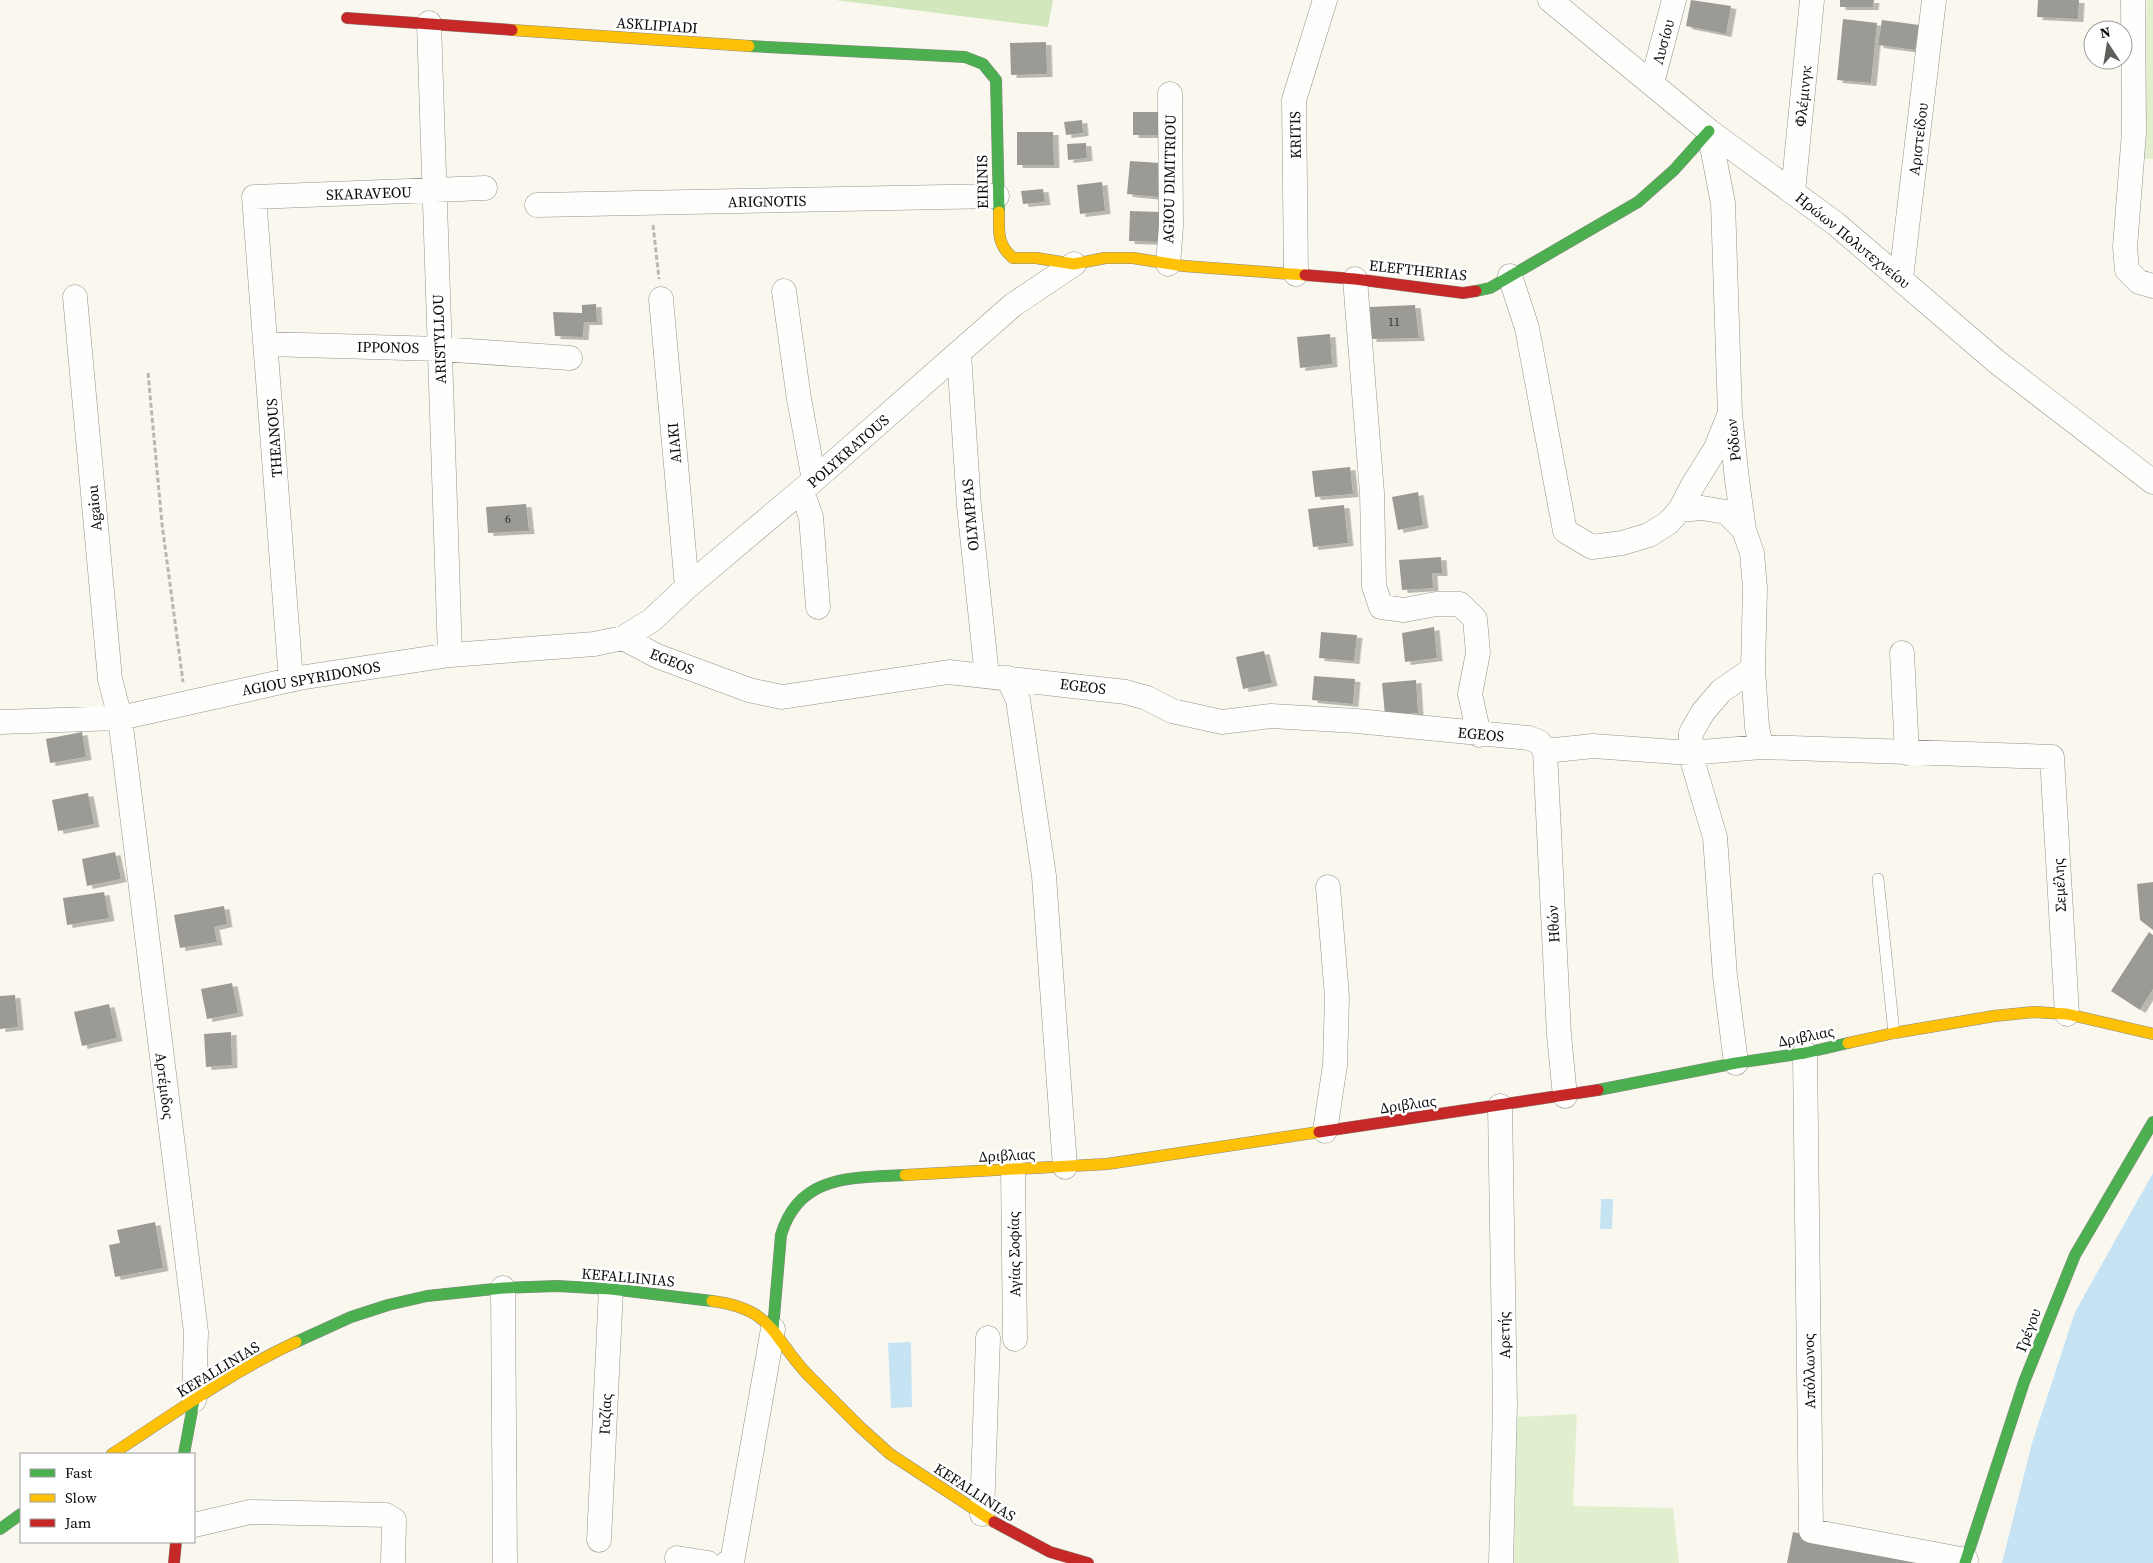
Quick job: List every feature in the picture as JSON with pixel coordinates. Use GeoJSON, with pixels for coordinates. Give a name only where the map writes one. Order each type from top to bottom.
{"type":"FeatureCollection","features":[{"type":"Feature","properties":{"kind":"street","name":"KRITIS"},"geometry":{"type":"LineString","coordinates":[[1296,274],[1294,100],[1325,0]]}},
{"type":"Feature","properties":{"kind":"street","name":"Ηρώων Πολυτεχνείου"},"geometry":{"type":"LineString","coordinates":[[1550,0],[1709,131],[1836,224],[1997,362],[2153,482]]}},
{"type":"Feature","properties":{"kind":"street","name":"Λυσίου"},"geometry":{"type":"LineString","coordinates":[[1652,83],[1674,0]]}},
{"type":"Feature","properties":{"kind":"street","name":"Φλέμινγκ"},"geometry":{"type":"LineString","coordinates":[[1793,192],[1812,0]]}},
{"type":"Feature","properties":{"kind":"street","name":"Αριστείδου"},"geometry":{"type":"LineString","coordinates":[[1901,278],[1934,0]]}},
{"type":"Feature","properties":{"kind":"street"},"geometry":{"type":"LineString","coordinates":[[2133,0],[2134,132],[2125,247],[2127,270],[2139,282],[2153,286]]}},
{"type":"Feature","properties":{"kind":"street","name":"ASKLIPIADI"},"geometry":{"type":"LineString","coordinates":[[347,18],[704,44],[965,56]]}},
{"type":"Feature","properties":{"kind":"street","name":"ARISTYLLOU"},"geometry":{"type":"LineString","coordinates":[[429,23],[450,655]]}},
{"type":"Feature","properties":{"kind":"street","name":"EIRINIS"},"geometry":{"type":"LineString","coordinates":[[965,56],[983,64],[996,80],[997,196],[999,238],[1004,250],[1012,258],[1036,258],[1074,264]]}},
{"type":"Feature","properties":{"kind":"street","name":"AGIOU DIMITRIOU"},"geometry":{"type":"LineString","coordinates":[[1168,264],[1171,226],[1170,94]]}},
{"type":"Feature","properties":{"kind":"street","name":"ELEFTHERIAS"},"geometry":{"type":"LineString","coordinates":[[1074,264],[1105,258],[1124,258],[1168,264],[1355,278],[1463,293],[1490,288],[1638,202],[1674,170],[1709,131]]}},
{"type":"Feature","properties":{"kind":"street","name":"Ρόδων"},"geometry":{"type":"LineString","coordinates":[[1709,131],[1723,202],[1730,414],[1744,530],[1752,552],[1756,588],[1753,669],[1756,727],[1761,747]]}},
{"type":"Feature","properties":{"kind":"street","name":"SKARAVEOU"},"geometry":{"type":"LineString","coordinates":[[254,197],[485,188]]}},
{"type":"Feature","properties":{"kind":"street","name":"ARIGNOTIS"},"geometry":{"type":"LineString","coordinates":[[537,205],[997,196]]}},
{"type":"Feature","properties":{"kind":"street","name":"THEANOUS"},"geometry":{"type":"LineString","coordinates":[[254,197],[267,344],[291,680]]}},
{"type":"Feature","properties":{"kind":"street","name":"POLYKRATOUS"},"geometry":{"type":"LineString","coordinates":[[623,638],[652,620],[687,587],[808,486],[1013,305],[1074,264]]}},
{"type":"Feature","properties":{"kind":"street"},"geometry":{"type":"LineString","coordinates":[[1510,276],[1527,328],[1565,531],[1592,547],[1622,543],[1649,535],[1668,524],[1680,510],[1716,448],[1730,414]]}},
{"type":"Feature","properties":{"kind":"street"},"geometry":{"type":"LineString","coordinates":[[1355,278],[1372,494],[1374,586],[1381,607],[1404,610],[1436,604],[1460,604],[1475,619],[1478,652],[1470,694],[1479,735]]}},
{"type":"Feature","properties":{"kind":"street"},"geometry":{"type":"LineString","coordinates":[[784,292],[799,399],[818,607]]}},
{"type":"Feature","properties":{"kind":"street","name":"Αgaiou"},"geometry":{"type":"LineString","coordinates":[[75,297],[110,678],[120,718]]}},
{"type":"Feature","properties":{"kind":"street","name":"AIAKI"},"geometry":{"type":"LineString","coordinates":[[661,299],[687,587]]}},
{"type":"Feature","properties":{"kind":"street","name":"IPPONOS"},"geometry":{"type":"LineString","coordinates":[[267,344],[440,348],[570,358]]}},
{"type":"Feature","properties":{"kind":"street","name":"OLYMPIAS"},"geometry":{"type":"LineString","coordinates":[[959,354],[968,506],[997,677],[1018,700],[1044,876],[1065,1166]]}},
{"type":"Feature","properties":{"kind":"street"},"geometry":{"type":"LineString","coordinates":[[1680,510],[1702,508],[1726,512],[1744,530]]}},
{"type":"Feature","properties":{"kind":"street","name":"EGEOS"},"geometry":{"type":"LineString","coordinates":[[623,638],[658,656],[750,690],[782,697],[949,672],[1126,692],[1147,698],[1172,711],[1222,722],[1271,716],[1357,721],[1479,735],[1530,738],[1539,742],[1545,751]]}},
{"type":"Feature","properties":{"kind":"street","name":"AGIOU SPYRIDONOS"},"geometry":{"type":"LineString","coordinates":[[0,722],[120,718],[291,680],[450,655],[594,644],[623,638]]}},
{"type":"Feature","properties":{"kind":"street"},"geometry":{"type":"LineString","coordinates":[[1545,751],[1593,746],[1690,752],[1761,747],[1907,754],[1902,653]]}},
{"type":"Feature","properties":{"kind":"street"},"geometry":{"type":"LineString","coordinates":[[1736,1063],[1726,976],[1715,837],[1690,752],[1691,734],[1703,712],[1721,691],[1753,669]]}},
{"type":"Feature","properties":{"kind":"street","name":"Αρτέμιδος"},"geometry":{"type":"LineString","coordinates":[[120,718],[196,1332],[194,1400],[184,1453]]}},
{"type":"Feature","properties":{"kind":"street","name":"Ηθών"},"geometry":{"type":"LineString","coordinates":[[1545,751],[1559,1035],[1565,1096]]}},
{"type":"Feature","properties":{"kind":"street","name":"Σεμέλης"},"geometry":{"type":"LineString","coordinates":[[1907,754],[2052,757],[2066,1014]]}},
{"type":"Feature","properties":{"kind":"street"},"geometry":{"type":"LineString","coordinates":[[1325,1131],[1335,1065],[1338,997],[1328,887]]}},
{"type":"Feature","properties":{"kind":"street","name":"Δριβλιας"},"geometry":{"type":"LineString","coordinates":[[773,1329],[781,1235],[784,1221],[803,1194],[824,1184],[851,1178],[1107,1164],[1565,1096],[1736,1063],[1805,1054],[1894,1033],[1994,1016],[2034,1012],[2066,1014],[2093,1018],[2153,1034]]}},
{"type":"Feature","properties":{"kind":"street","name":"Απόλλωνος"},"geometry":{"type":"LineString","coordinates":[[1805,1054],[1811,1531],[1965,1561]]}},
{"type":"Feature","properties":{"kind":"street","name":"Αρετής"},"geometry":{"type":"LineString","coordinates":[[1500,1106],[1505,1404],[1501,1563]]}},
{"type":"Feature","properties":{"kind":"street","name":"Γρέγου"},"geometry":{"type":"LineString","coordinates":[[1965,1561],[2024,1382],[2075,1255],[2153,1122]]}},
{"type":"Feature","properties":{"kind":"street","name":"Αγίας Σοφίας"},"geometry":{"type":"LineString","coordinates":[[1013,1169],[1016,1339]]}},
{"type":"Feature","properties":{"kind":"street","name":"KEFALLINIAS"},"geometry":{"type":"LineString","coordinates":[[114,1453],[194,1400],[277,1351],[351,1317],[427,1296],[503,1288],[557,1286],[611,1289],[742,1305],[753,1310],[773,1329],[805,1373],[890,1454],[1034,1546],[1063,1561],[1088,1563]]}},
{"type":"Feature","properties":{"kind":"street"},"geometry":{"type":"LineString","coordinates":[[503,1288],[504,1563]]}},
{"type":"Feature","properties":{"kind":"street","name":"Γαζίας"},"geometry":{"type":"LineString","coordinates":[[599,1540],[611,1289]]}},
{"type":"Feature","properties":{"kind":"street"},"geometry":{"type":"LineString","coordinates":[[727,1563],[732,1562],[773,1329]]}},
{"type":"Feature","properties":{"kind":"street"},"geometry":{"type":"LineString","coordinates":[[982,1514],[988,1338]]}},
{"type":"Feature","properties":{"kind":"street"},"geometry":{"type":"LineString","coordinates":[[195,1524],[250,1512],[386,1515],[394,1520],[393,1563]]}},
{"type":"Feature","properties":{"kind":"street"},"geometry":{"type":"LineString","coordinates":[[0,1529],[20,1515]]}},
{"type":"Feature","properties":{"kind":"street"},"geometry":{"type":"LineString","coordinates":[[174,1563],[176,1543]]}},
{"type":"Feature","properties":{"kind":"lane"},"geometry":{"type":"LineString","coordinates":[[1878,879],[1894,1033]]}},
{"type":"Feature","properties":{"kind":"path"},"geometry":{"type":"LineString","coordinates":[[651,203],[661,299]]}},
{"type":"Feature","properties":{"kind":"path"},"geometry":{"type":"LineString","coordinates":[[148,373],[162,524],[186,702]]}},
{"type":"Feature","properties":{"kind":"green space"},"geometry":{"type":"Polygon","coordinates":[[[835,0],[1053,0],[1048,27],[835,0]]]}},
{"type":"Feature","properties":{"kind":"green space"},"geometry":{"type":"Polygon","coordinates":[[[2147,0],[2153,0],[2153,159],[2143,159],[2147,0]]]}},
{"type":"Feature","properties":{"kind":"green space"},"geometry":{"type":"Polygon","coordinates":[[[1577,1414],[1573,1506],[1673,1508],[1679,1563],[1514,1563],[1517,1417],[1577,1414]]]}},
{"type":"Feature","properties":{"kind":"water"},"geometry":{"type":"Polygon","coordinates":[[[2153,1173],[2153,1563],[2002,1563],[2032,1443],[2075,1312],[2153,1173]]]}},
{"type":"Feature","properties":{"kind":"water"},"geometry":{"type":"Polygon","coordinates":[[[1601,1199],[1613,1199],[1612,1229],[1600,1229],[1601,1199]]]}},
{"type":"Feature","properties":{"kind":"water"},"geometry":{"type":"Polygon","coordinates":[[[911,1342],[912,1407],[891,1408],[888,1343],[911,1342]]]}},
{"type":"Feature","properties":{"kind":"building"},"geometry":{"type":"Polygon","coordinates":[[[1691,0],[1731,6],[1726,34],[1686,26],[1691,0]]]}},
{"type":"Feature","properties":{"kind":"building"},"geometry":{"type":"Polygon","coordinates":[[[1840,0],[1874,0],[1873,7],[1840,7],[1840,0]]]}},
{"type":"Feature","properties":{"kind":"building"},"geometry":{"type":"Polygon","coordinates":[[[2038,0],[2079,0],[2078,19],[2037,17],[2038,0]]]}},
{"type":"Feature","properties":{"kind":"building"},"geometry":{"type":"Polygon","coordinates":[[[1843,19],[1877,23],[1871,83],[1837,80],[1843,19]]]}},
{"type":"Feature","properties":{"kind":"building"},"geometry":{"type":"Polygon","coordinates":[[[1882,20],[1919,25],[1915,50],[1878,45],[1882,20]]]}},
{"type":"Feature","properties":{"kind":"building"},"geometry":{"type":"Polygon","coordinates":[[[1046,42],[1047,74],[1011,75],[1010,43],[1046,42]]]}},
{"type":"Feature","properties":{"kind":"building"},"geometry":{"type":"Polygon","coordinates":[[[1133,112],[1160,112],[1159,135],[1133,135],[1133,112]]]}},
{"type":"Feature","properties":{"kind":"building"},"geometry":{"type":"Polygon","coordinates":[[[1082,120],[1083,133],[1066,135],[1064,122],[1082,120]]]}},
{"type":"Feature","properties":{"kind":"building"},"geometry":{"type":"Polygon","coordinates":[[[1017,132],[1053,132],[1054,165],[1017,165],[1017,132]]]}},
{"type":"Feature","properties":{"kind":"building"},"geometry":{"type":"Polygon","coordinates":[[[1086,143],[1087,158],[1068,160],[1067,144],[1086,143]]]}},
{"type":"Feature","properties":{"kind":"building"},"geometry":{"type":"Polygon","coordinates":[[[1130,161],[1160,163],[1158,197],[1127,194],[1130,161]]]}},
{"type":"Feature","properties":{"kind":"building"},"geometry":{"type":"Polygon","coordinates":[[[1102,182],[1105,211],[1080,214],[1077,185],[1102,182]]]}},
{"type":"Feature","properties":{"kind":"building"},"geometry":{"type":"Polygon","coordinates":[[[1043,189],[1045,202],[1023,204],[1021,191],[1043,189]]]}},
{"type":"Feature","properties":{"kind":"building"},"geometry":{"type":"Polygon","coordinates":[[[1130,211],[1160,212],[1159,242],[1129,241],[1130,211]]]}},
{"type":"Feature","properties":{"kind":"building"},"geometry":{"type":"Polygon","coordinates":[[[596,304],[597,322],[584,322],[583,337],[555,336],[553,312],[582,313],[582,305],[596,304]]]}},
{"type":"Feature","properties":{"kind":"building"},"geometry":{"type":"Polygon","coordinates":[[[1415,305],[1419,338],[1371,339],[1370,307],[1415,305]]]}},
{"type":"Feature","properties":{"kind":"building"},"geometry":{"type":"Polygon","coordinates":[[[1330,334],[1332,364],[1300,368],[1297,337],[1330,334]]]}},
{"type":"Feature","properties":{"kind":"building"},"geometry":{"type":"Polygon","coordinates":[[[1350,467],[1353,494],[1315,497],[1312,471],[1350,467]]]}},
{"type":"Feature","properties":{"kind":"building"},"geometry":{"type":"Polygon","coordinates":[[[1418,492],[1423,525],[1398,530],[1392,497],[1418,492]]]}},
{"type":"Feature","properties":{"kind":"building"},"geometry":{"type":"Polygon","coordinates":[[[526,504],[529,531],[488,533],[486,507],[526,504]]]}},
{"type":"Feature","properties":{"kind":"building"},"geometry":{"type":"Polygon","coordinates":[[[1344,505],[1348,543],[1313,547],[1308,509],[1344,505]]]}},
{"type":"Feature","properties":{"kind":"building"},"geometry":{"type":"Polygon","coordinates":[[[1441,557],[1442,573],[1432,573],[1433,588],[1402,590],[1399,560],[1441,557]]]}},
{"type":"Feature","properties":{"kind":"building"},"geometry":{"type":"Polygon","coordinates":[[[1434,627],[1437,658],[1405,662],[1402,633],[1434,627]]]}},
{"type":"Feature","properties":{"kind":"building"},"geometry":{"type":"Polygon","coordinates":[[[1321,632],[1357,635],[1354,661],[1319,658],[1321,632]]]}},
{"type":"Feature","properties":{"kind":"building"},"geometry":{"type":"Polygon","coordinates":[[[1264,651],[1272,683],[1243,689],[1236,657],[1264,651]]]}},
{"type":"Feature","properties":{"kind":"building"},"geometry":{"type":"Polygon","coordinates":[[[1314,676],[1355,679],[1353,704],[1312,700],[1314,676]]]}},
{"type":"Feature","properties":{"kind":"building"},"geometry":{"type":"Polygon","coordinates":[[[1416,680],[1418,713],[1385,715],[1382,683],[1416,680]]]}},
{"type":"Feature","properties":{"kind":"building"},"geometry":{"type":"Polygon","coordinates":[[[82,732],[86,757],[50,763],[46,739],[82,732]]]}},
{"type":"Feature","properties":{"kind":"building"},"geometry":{"type":"Polygon","coordinates":[[[88,793],[94,824],[58,831],[52,800],[88,793]]]}},
{"type":"Feature","properties":{"kind":"building"},"geometry":{"type":"Polygon","coordinates":[[[115,852],[121,879],[87,886],[82,859],[115,852]]]}},
{"type":"Feature","properties":{"kind":"building"},"geometry":{"type":"Polygon","coordinates":[[[2153,882],[2153,930],[2140,920],[2137,884],[2153,882]]]}},
{"type":"Feature","properties":{"kind":"building"},"geometry":{"type":"Polygon","coordinates":[[[104,892],[109,918],[67,925],[63,898],[104,892]]]}},
{"type":"Feature","properties":{"kind":"building"},"geometry":{"type":"Polygon","coordinates":[[[224,906],[227,924],[214,927],[217,942],[180,948],[174,915],[224,906]]]}},
{"type":"Feature","properties":{"kind":"building"},"geometry":{"type":"Polygon","coordinates":[[[2149,932],[2153,935],[2153,989],[2140,1010],[2111,991],[2149,932]]]}},
{"type":"Feature","properties":{"kind":"building"},"geometry":{"type":"Polygon","coordinates":[[[232,983],[238,1013],[207,1019],[201,989],[232,983]]]}},
{"type":"Feature","properties":{"kind":"building"},"geometry":{"type":"Polygon","coordinates":[[[15,995],[18,1027],[0,1029],[0,996],[15,995]]]}},
{"type":"Feature","properties":{"kind":"building"},"geometry":{"type":"Polygon","coordinates":[[[109,1004],[117,1038],[82,1046],[74,1012],[109,1004]]]}},
{"type":"Feature","properties":{"kind":"building"},"geometry":{"type":"Polygon","coordinates":[[[231,1032],[232,1065],[206,1067],[204,1034],[231,1032]]]}},
{"type":"Feature","properties":{"kind":"building"},"geometry":{"type":"Polygon","coordinates":[[[155,1222],[163,1268],[115,1277],[109,1245],[120,1243],[117,1230],[155,1222]]]}},
{"type":"Feature","properties":{"kind":"building"},"geometry":{"type":"Polygon","coordinates":[[[1793,1532],[1949,1561],[1948,1563],[1787,1563],[1793,1532]]]}},
{"type":"Feature","properties":{"kind":"traffic: fast"},"geometry":{"type":"LineString","coordinates":[[749,46],[965,57],[983,64],[996,80],[999,212]]}},
{"type":"Feature","properties":{"kind":"traffic: fast"},"geometry":{"type":"LineString","coordinates":[[1476,291],[1490,288],[1638,202],[1674,170],[1709,131]]}},
{"type":"Feature","properties":{"kind":"traffic: fast"},"geometry":{"type":"LineString","coordinates":[[1598,1090],[1736,1063],[1805,1053],[1848,1043]]}},
{"type":"Feature","properties":{"kind":"traffic: fast"},"geometry":{"type":"LineString","coordinates":[[1965,1563],[2024,1382],[2075,1255],[2153,1122]]}},
{"type":"Feature","properties":{"kind":"traffic: fast"},"geometry":{"type":"LineString","coordinates":[[773,1329],[781,1235],[789,1215],[801,1200],[814,1190],[830,1183],[847,1179],[905,1175]]}},
{"type":"Feature","properties":{"kind":"traffic: fast"},"geometry":{"type":"LineString","coordinates":[[296,1342],[351,1317],[388,1305],[427,1296],[503,1288],[557,1286],[611,1289],[712,1301]]}},
{"type":"Feature","properties":{"kind":"traffic: fast"},"geometry":{"type":"LineString","coordinates":[[184,1453],[194,1400]]}},
{"type":"Feature","properties":{"kind":"traffic: fast"},"geometry":{"type":"LineString","coordinates":[[0,1529],[20,1515]]}},
{"type":"Feature","properties":{"kind":"traffic: slow"},"geometry":{"type":"LineString","coordinates":[[512,30],[749,46]]}},
{"type":"Feature","properties":{"kind":"traffic: slow"},"geometry":{"type":"LineString","coordinates":[[999,212],[1000,238],[1004,248],[1013,258],[1036,258],[1074,264],[1105,258],[1133,258],[1184,266],[1305,275]]}},
{"type":"Feature","properties":{"kind":"traffic: slow"},"geometry":{"type":"LineString","coordinates":[[1848,1043],[1994,1016],[2034,1012],[2067,1014],[2153,1034]]}},
{"type":"Feature","properties":{"kind":"traffic: slow"},"geometry":{"type":"LineString","coordinates":[[905,1175],[1107,1164],[1319,1132]]}},
{"type":"Feature","properties":{"kind":"traffic: slow"},"geometry":{"type":"LineString","coordinates":[[712,1301],[748,1310],[760,1318],[769,1326],[808,1375],[890,1454],[994,1522]]}},
{"type":"Feature","properties":{"kind":"traffic: slow"},"geometry":{"type":"LineString","coordinates":[[113,1453],[225,1380],[296,1342]]}},
{"type":"Feature","properties":{"kind":"traffic: jam"},"geometry":{"type":"LineString","coordinates":[[347,18],[512,30]]}},
{"type":"Feature","properties":{"kind":"traffic: jam"},"geometry":{"type":"LineString","coordinates":[[1305,275],[1355,279],[1463,293],[1476,291]]}},
{"type":"Feature","properties":{"kind":"traffic: jam"},"geometry":{"type":"LineString","coordinates":[[1319,1132],[1598,1090]]}},
{"type":"Feature","properties":{"kind":"traffic: jam"},"geometry":{"type":"LineString","coordinates":[[994,1522],[1050,1552],[1088,1563]]}},
{"type":"Feature","properties":{"kind":"traffic: jam"},"geometry":{"type":"LineString","coordinates":[[174,1563],[176,1543]]}}]}
